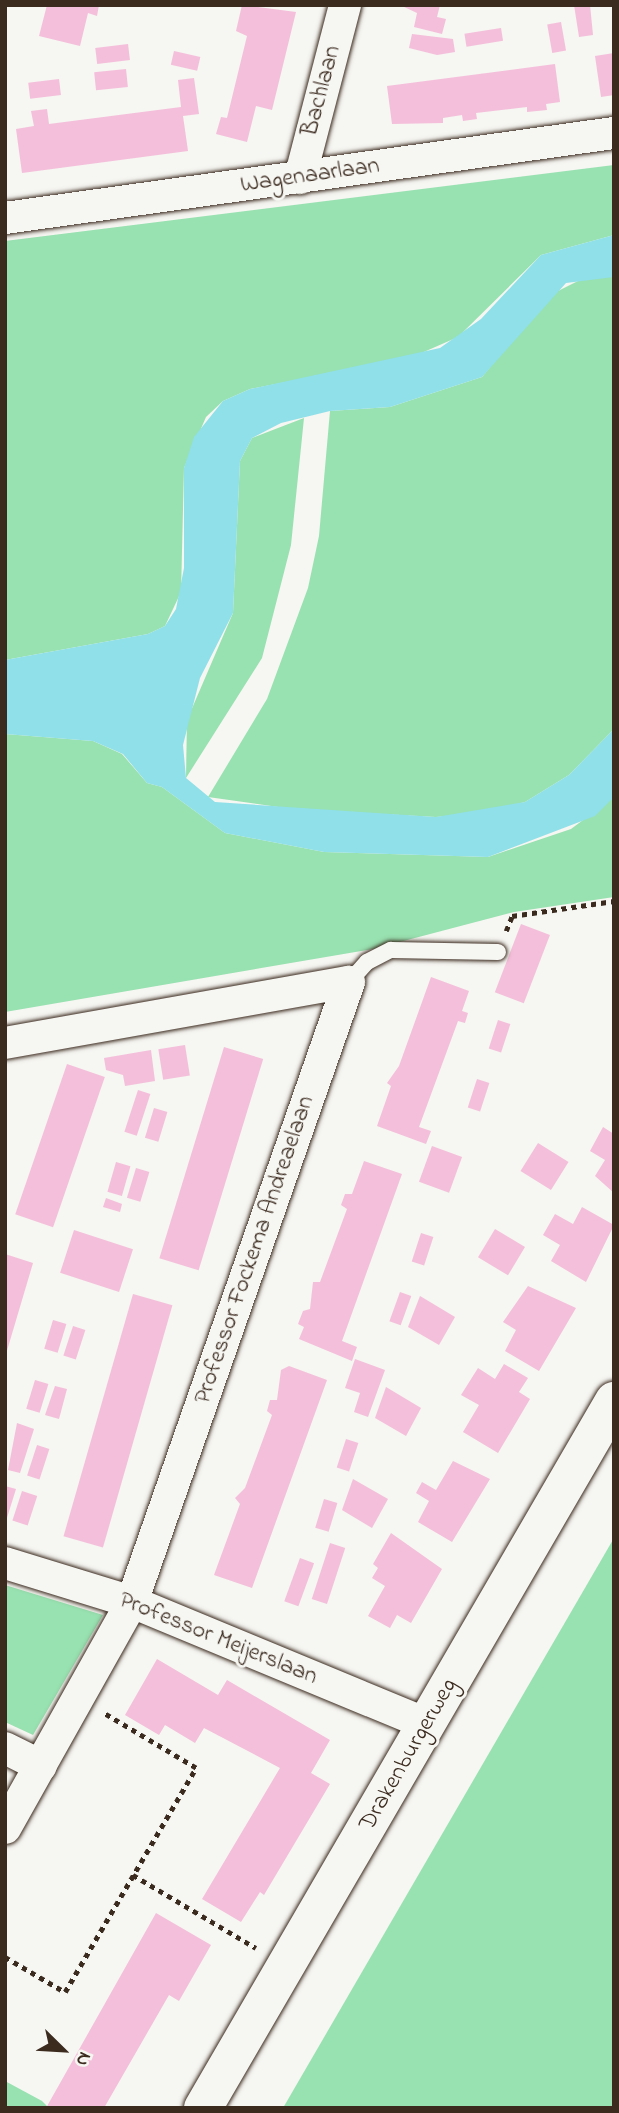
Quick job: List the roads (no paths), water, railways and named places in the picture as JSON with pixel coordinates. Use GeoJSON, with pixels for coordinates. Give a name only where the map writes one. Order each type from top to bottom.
{"type":"FeatureCollection","features":[{"type":"Feature","properties":{"kind":"main road","name":"Drakenburgerweg"},"geometry":{"type":"LineString","coordinates":[[203,2108],[614,1401]]}},
{"type":"Feature","properties":{"kind":"street","name":"Bachlaan"},"geometry":{"type":"LineString","coordinates":[[300,178],[345,5]]}},
{"type":"Feature","properties":{"kind":"street","name":"Wagenaarlaan"},"geometry":{"type":"LineString","coordinates":[[5,218],[614,132]]}},
{"type":"Feature","properties":{"kind":"street"},"geometry":{"type":"LineString","coordinates":[[5,1043],[349,982]]}},
{"type":"Feature","properties":{"kind":"street","name":"Professor Fockema Andreaelaan"},"geometry":{"type":"LineString","coordinates":[[5,1828],[80,1700],[132,1602],[349,982]]}},
{"type":"Feature","properties":{"kind":"street","name":"Professor Meijerslaan"},"geometry":{"type":"LineString","coordinates":[[5,1563],[132,1602],[427,1724]]}},
{"type":"Feature","properties":{"kind":"street"},"geometry":{"type":"LineString","coordinates":[[5,1748],[41,1766]]}},
{"type":"Feature","properties":{"kind":"lane"},"geometry":{"type":"LineString","coordinates":[[349,982],[367,962],[391,950],[498,952]]}},
{"type":"Feature","properties":{"kind":"water"},"geometry":{"type":"Polygon","coordinates":[[[614,235],[614,277],[566,283],[482,377],[390,407],[330,411],[281,423],[252,438],[240,461],[233,613],[200,678],[183,745],[186,778],[215,802],[436,817],[525,802],[569,775],[614,729],[614,797],[595,816],[488,857],[324,852],[225,833],[162,787],[147,783],[123,754],[93,741],[5,734],[5,660],[148,634],[165,626],[176,609],[184,568],[184,468],[194,437],[223,401],[250,389],[440,348],[481,319],[541,255],[614,235]]]}}]}
